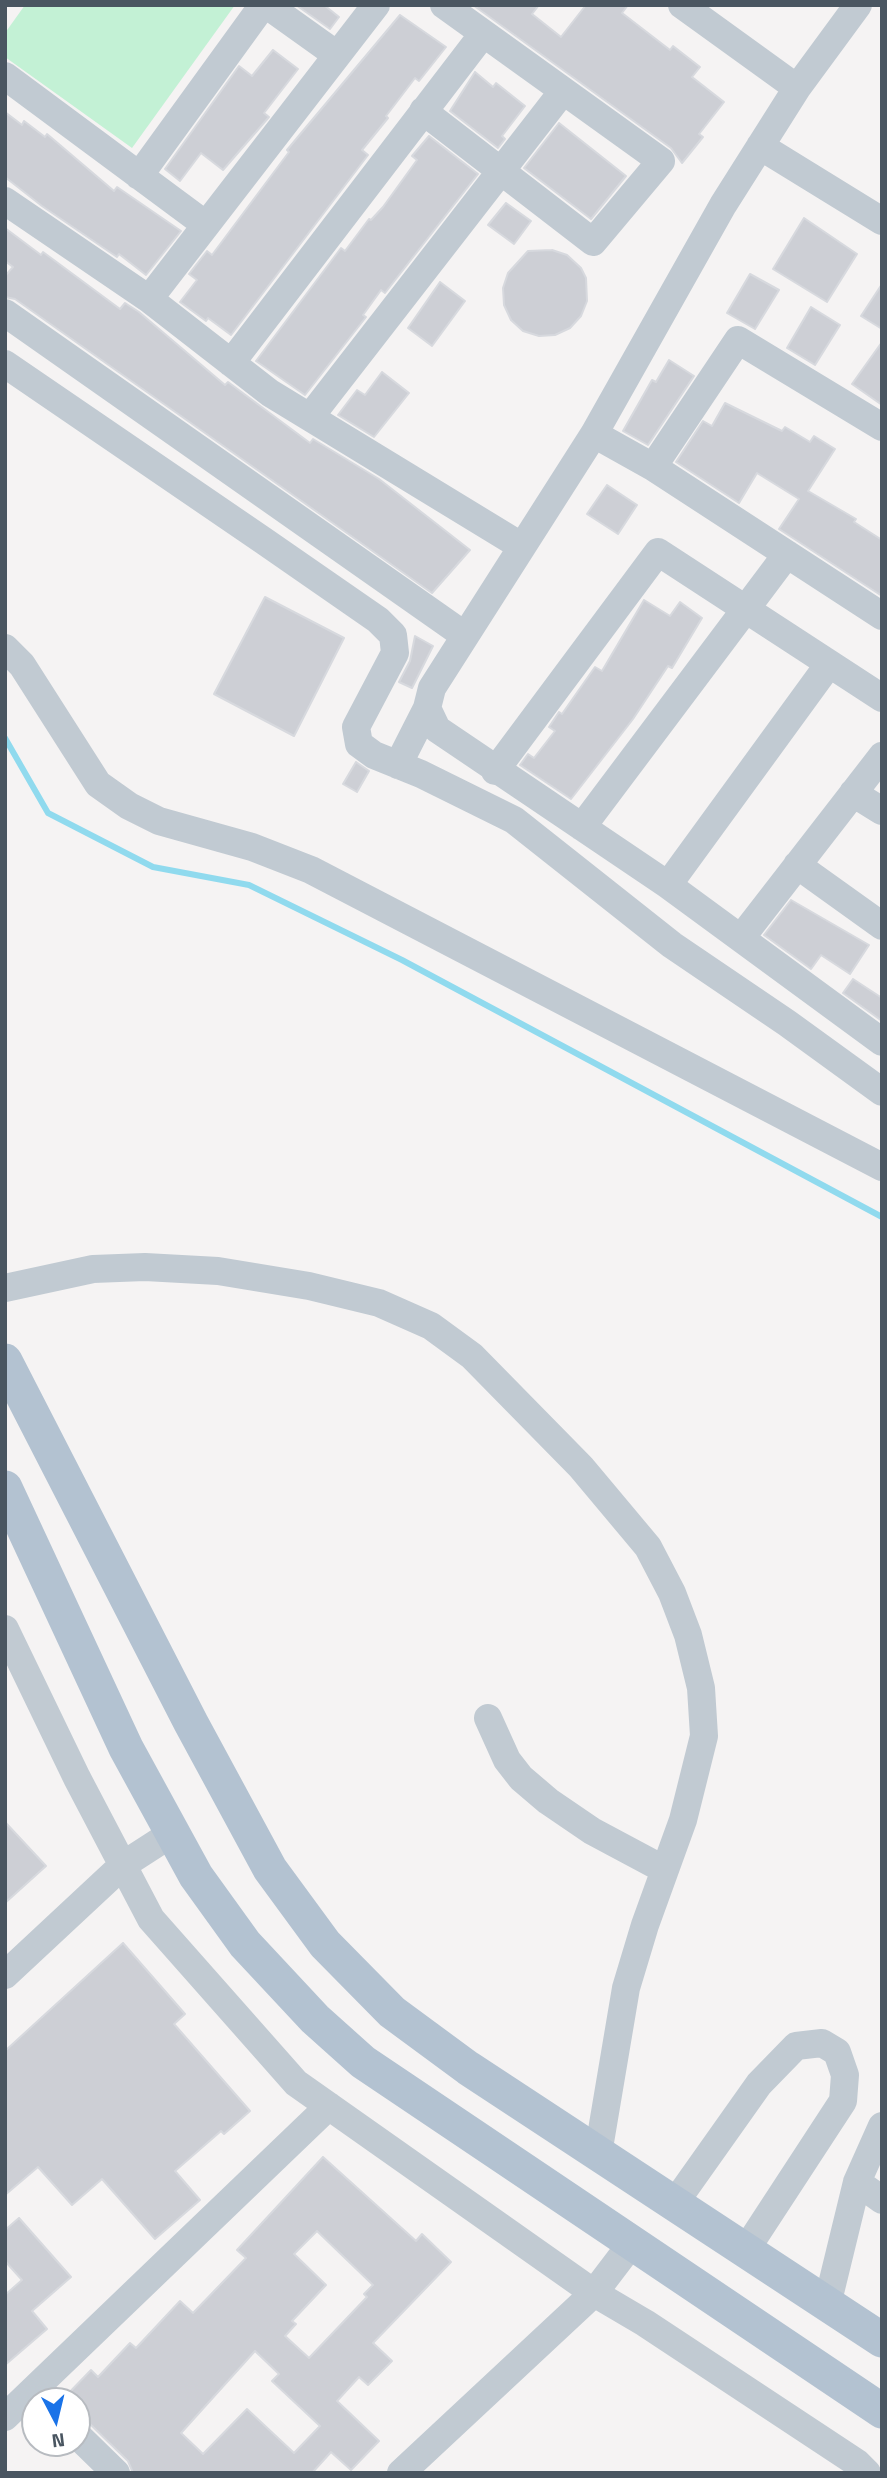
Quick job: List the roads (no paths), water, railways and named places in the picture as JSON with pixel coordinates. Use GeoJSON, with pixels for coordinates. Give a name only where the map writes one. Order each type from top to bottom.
{"type":"FeatureCollection","features":[{"type":"Feature","properties":{"kind":"main road"},"geometry":{"type":"LineString","coordinates":[[5,1361],[191,1723],[270,1869],[325,1944],[392,2012],[468,2068],[882,2340]]}},
{"type":"Feature","properties":{"kind":"main road"},"geometry":{"type":"LineString","coordinates":[[5,1488],[126,1748],[171,1834],[196,1876],[245,1944],[315,2019],[363,2062],[882,2411]]}},
{"type":"Feature","properties":{"kind":"street"},"geometry":{"type":"LineString","coordinates":[[139,176],[265,5],[337,55]]}},
{"type":"Feature","properties":{"kind":"street"},"geometry":{"type":"LineString","coordinates":[[149,299],[376,5]]}},
{"type":"Feature","properties":{"kind":"street"},"geometry":{"type":"LineString","coordinates":[[423,111],[593,242],[661,161],[444,5]]}},
{"type":"Feature","properties":{"kind":"street"},"geometry":{"type":"LineString","coordinates":[[682,5],[797,88]]}},
{"type":"Feature","properties":{"kind":"street"},"geometry":{"type":"LineString","coordinates":[[398,765],[427,708],[432,688],[594,434],[723,205],[797,88],[858,5]]}},
{"type":"Feature","properties":{"kind":"street"},"geometry":{"type":"LineString","coordinates":[[232,363],[483,34]]}},
{"type":"Feature","properties":{"kind":"street"},"geometry":{"type":"LineString","coordinates":[[5,76],[206,225]]}},
{"type":"Feature","properties":{"kind":"street"},"geometry":{"type":"LineString","coordinates":[[310,417],[563,90]]}},
{"type":"Feature","properties":{"kind":"street"},"geometry":{"type":"LineString","coordinates":[[760,146],[882,221]]}},
{"type":"Feature","properties":{"kind":"street"},"geometry":{"type":"LineString","coordinates":[[5,201],[149,299],[270,393],[521,546]]}},
{"type":"Feature","properties":{"kind":"street"},"geometry":{"type":"LineString","coordinates":[[5,313],[464,635]]}},
{"type":"Feature","properties":{"kind":"street"},"geometry":{"type":"LineString","coordinates":[[653,467],[738,340],[882,427]]}},
{"type":"Feature","properties":{"kind":"street"},"geometry":{"type":"LineString","coordinates":[[5,364],[321,580],[393,635],[394,653],[356,727],[359,744],[514,820],[672,945],[882,1092]]}},
{"type":"Feature","properties":{"kind":"street"},"geometry":{"type":"LineString","coordinates":[[594,434],[653,467],[882,616]]}},
{"type":"Feature","properties":{"kind":"street"},"geometry":{"type":"LineString","coordinates":[[495,771],[658,552],[882,698]]}},
{"type":"Feature","properties":{"kind":"street"},"geometry":{"type":"LineString","coordinates":[[582,827],[787,554]]}},
{"type":"Feature","properties":{"kind":"street"},"geometry":{"type":"LineString","coordinates":[[5,648],[22,665],[98,784],[129,806],[159,821],[252,847],[311,870],[882,1167]]}},
{"type":"Feature","properties":{"kind":"street"},"geometry":{"type":"LineString","coordinates":[[668,885],[829,664]]}},
{"type":"Feature","properties":{"kind":"street"},"geometry":{"type":"LineString","coordinates":[[427,708],[437,729],[495,771],[668,885],[882,1042]]}},
{"type":"Feature","properties":{"kind":"street"},"geometry":{"type":"LineString","coordinates":[[741,938],[882,756]]}},
{"type":"Feature","properties":{"kind":"street"},"geometry":{"type":"LineString","coordinates":[[853,793],[882,811]]}},
{"type":"Feature","properties":{"kind":"street"},"geometry":{"type":"LineString","coordinates":[[797,865],[882,926]]}},
{"type":"Feature","properties":{"kind":"street"},"geometry":{"type":"LineString","coordinates":[[5,1288],[93,1269],[145,1266],[218,1271],[309,1286],[379,1303],[431,1326],[472,1356],[581,1467],[648,1547],[672,1593],[688,1635],[701,1688],[704,1736],[683,1820],[626,1988],[598,2154]]}},
{"type":"Feature","properties":{"kind":"street"},"geometry":{"type":"LineString","coordinates":[[5,1629],[151,1919],[208,1987],[296,2083],[594,2293],[645,2323],[838,2464],[867,2473]]}},
{"type":"Feature","properties":{"kind":"street"},"geometry":{"type":"LineString","coordinates":[[488,1718],[507,1760],[530,1786],[592,1830],[665,1870]]}},
{"type":"Feature","properties":{"kind":"street"},"geometry":{"type":"LineString","coordinates":[[5,1975],[123,1866],[171,1834]]}},
{"type":"Feature","properties":{"kind":"street"},"geometry":{"type":"LineString","coordinates":[[674,2204],[759,2084],[796,2046],[822,2043],[837,2052],[845,2075],[843,2101],[745,2251]]}},
{"type":"Feature","properties":{"kind":"street"},"geometry":{"type":"LineString","coordinates":[[46,2387],[329,2106]]}},
{"type":"Feature","properties":{"kind":"street"},"geometry":{"type":"LineString","coordinates":[[827,2305],[857,2182],[882,2126]]}},
{"type":"Feature","properties":{"kind":"street"},"geometry":{"type":"LineString","coordinates":[[857,2182],[882,2200]]}},
{"type":"Feature","properties":{"kind":"street"},"geometry":{"type":"LineString","coordinates":[[401,2473],[594,2293],[632,2243]]}},
{"type":"Feature","properties":{"kind":"street"},"geometry":{"type":"LineString","coordinates":[[5,2417],[21,2406]]}},
{"type":"Feature","properties":{"kind":"street"},"geometry":{"type":"LineString","coordinates":[[91,2449],[116,2473]]}},
{"type":"Feature","properties":{"kind":"waterway"},"geometry":{"type":"LineString","coordinates":[[5,738],[48,813],[153,867],[249,885],[402,960],[882,1217]]}}]}
